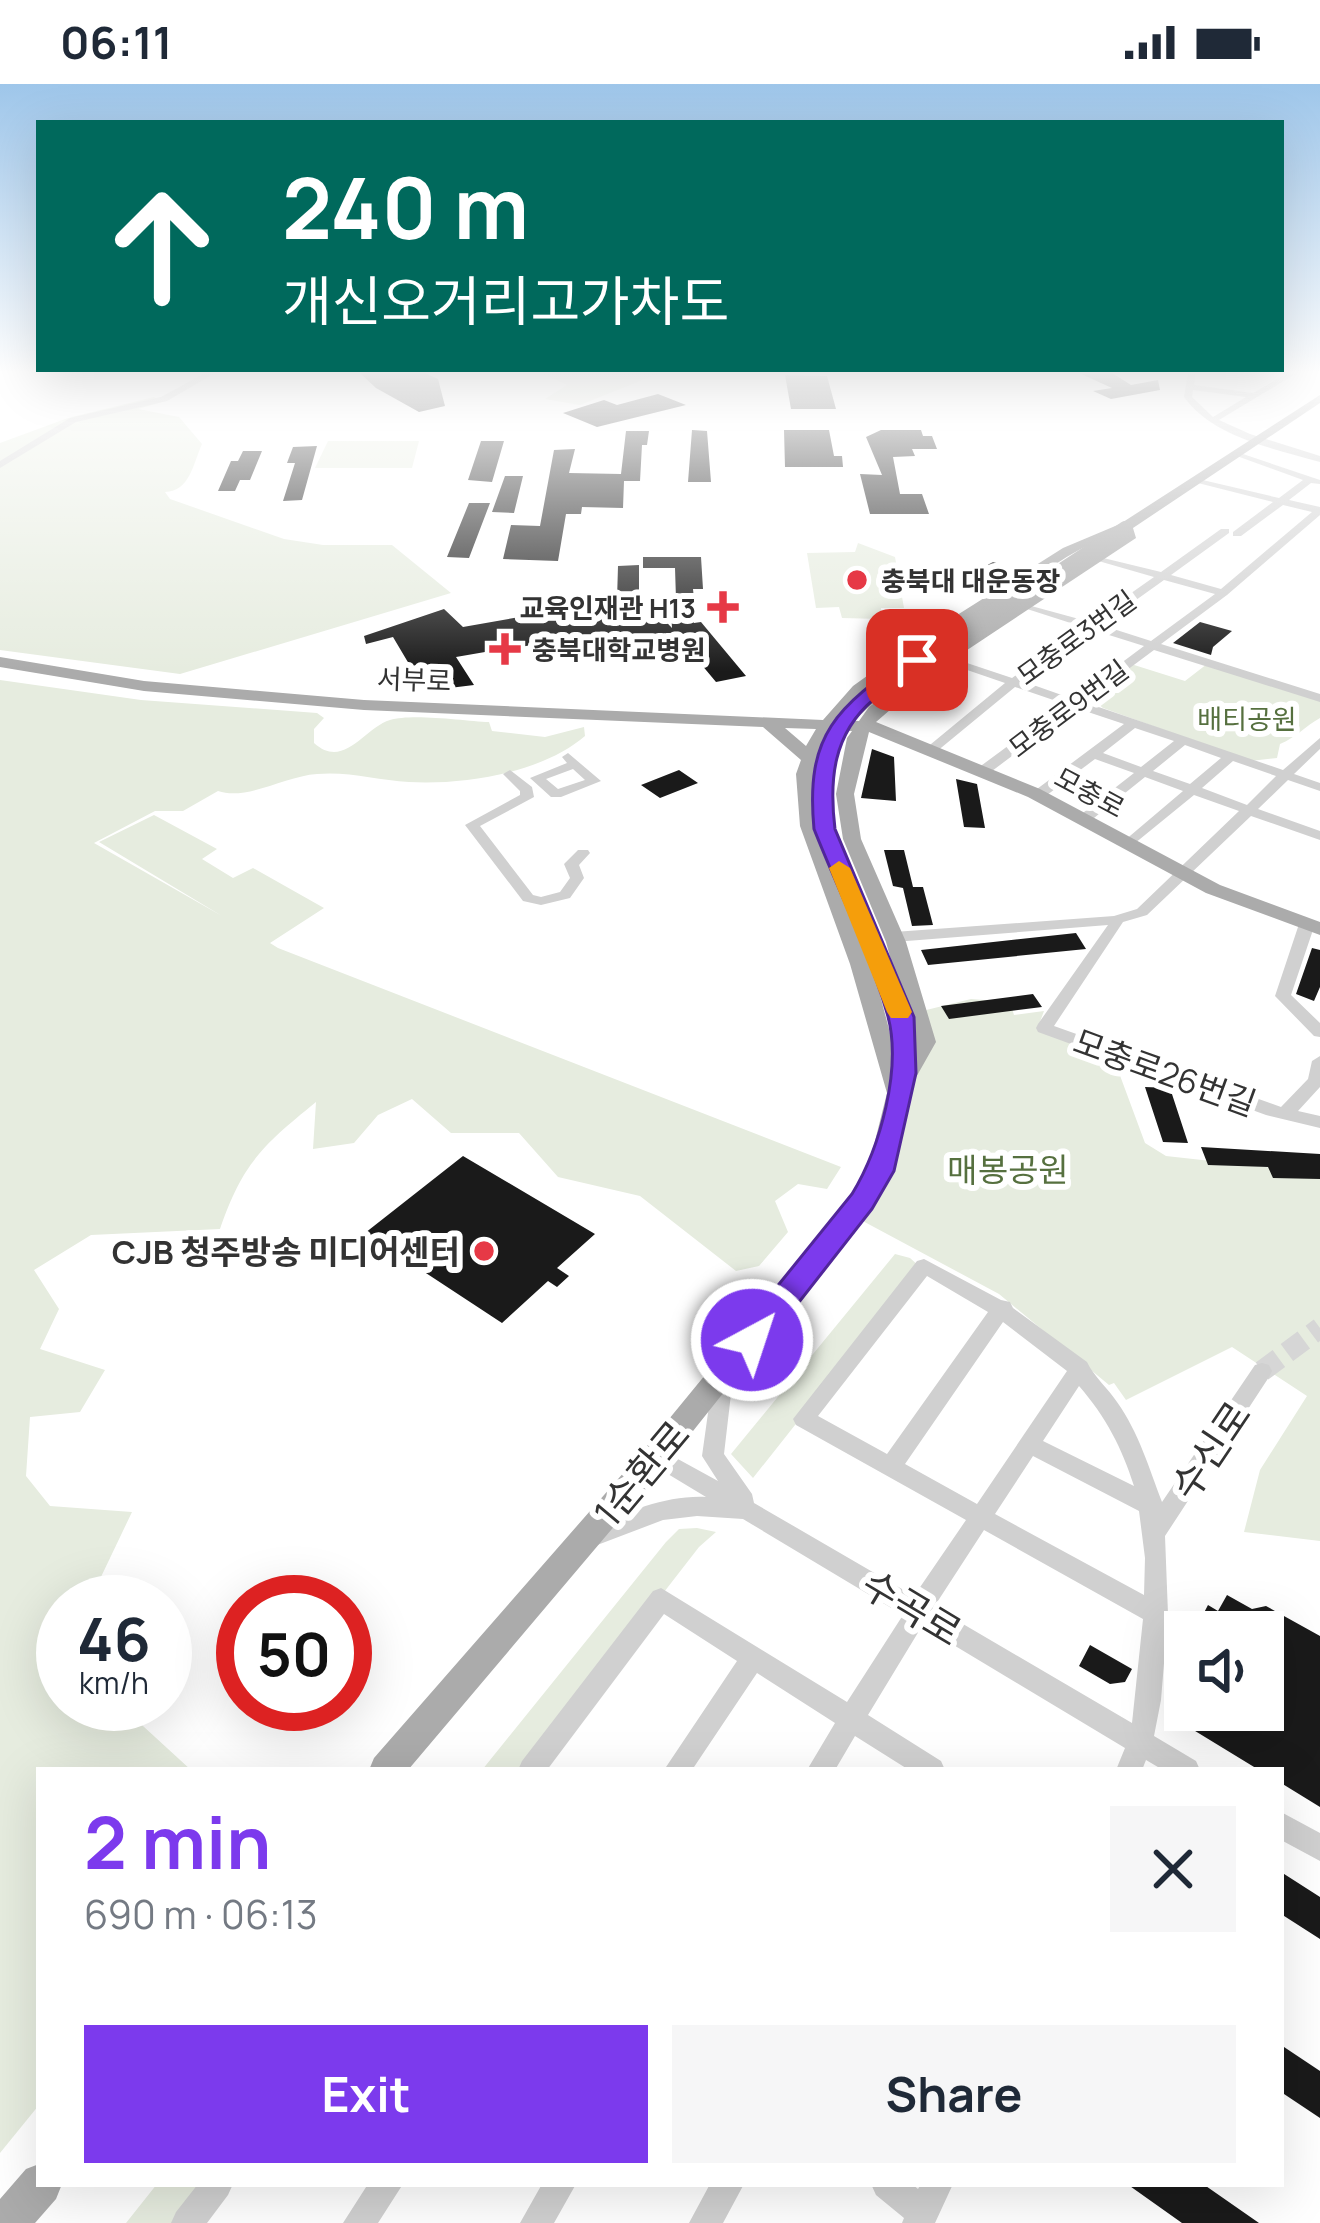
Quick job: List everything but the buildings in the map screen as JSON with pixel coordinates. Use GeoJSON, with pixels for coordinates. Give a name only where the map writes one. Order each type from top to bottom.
{"type":"FeatureCollection","features":[{"type":"Feature","properties":{"kind":"main road"},"geometry":{"type":"LineString","coordinates":[[899,1095],[856,952],[803,802],[811,759],[829,722],[846,697],[935,636],[1092,540],[1125,527],[1208,473]]}},
{"type":"Feature","properties":{"kind":"main road"},"geometry":{"type":"LineString","coordinates":[[899,1095],[925,1042],[894,937],[852,839],[845,794],[851,752],[862,725],[884,703],[1131,535],[1125,527]]}},
{"type":"Feature","properties":{"kind":"main road","name":"1순환로"},"geometry":{"type":"LineString","coordinates":[[389,1767],[723,1375],[862,1202],[880,1171],[903,1073],[901,1017],[824,829],[821,800],[829,740],[848,714],[886,681],[1125,527]]}},
{"type":"Feature","properties":{"kind":"main road","name":"서부로"},"geometry":{"type":"LineString","coordinates":[[0,662],[144,686],[364,705],[829,722]]}},
{"type":"Feature","properties":{"kind":"main road"},"geometry":{"type":"LineString","coordinates":[[884,703],[890,721],[931,749]]}},
{"type":"Feature","properties":{"kind":"main road"},"geometry":{"type":"LineString","coordinates":[[765,720],[811,759]]}},
{"type":"Feature","properties":{"kind":"main road","name":"모충로"},"geometry":{"type":"LineString","coordinates":[[829,722],[862,725],[983,771],[1038,795],[1180,872],[1313,927]]}},
{"type":"Feature","properties":{"kind":"main road"},"geometry":{"type":"LineString","coordinates":[[851,752],[878,736],[907,740]]}},
{"type":"Feature","properties":{"kind":"main road"},"geometry":{"type":"LineString","coordinates":[[7,2223],[38,2187]]}},
{"type":"Feature","properties":{"kind":"street"},"geometry":{"type":"LineString","coordinates":[[1197,480],[1320,510]]}},
{"type":"Feature","properties":{"kind":"street","name":"모충로3번길"},"geometry":{"type":"LineString","coordinates":[[931,749],[1160,576],[1315,481]]}},
{"type":"Feature","properties":{"kind":"street","name":"모충로9번길"},"geometry":{"type":"LineString","coordinates":[[983,771],[1223,593],[1320,510]]}},
{"type":"Feature","properties":{"kind":"street"},"geometry":{"type":"LineString","coordinates":[[1099,558],[1223,593]]}},
{"type":"Feature","properties":{"kind":"street"},"geometry":{"type":"LineString","coordinates":[[1028,606],[1320,698]]}},
{"type":"Feature","properties":{"kind":"street"},"geometry":{"type":"LineString","coordinates":[[945,659],[1320,787]]}},
{"type":"Feature","properties":{"kind":"street"},"geometry":{"type":"LineString","coordinates":[[1038,795],[1134,723]]}},
{"type":"Feature","properties":{"kind":"street"},"geometry":{"type":"LineString","coordinates":[[1084,819],[1183,740]]}},
{"type":"Feature","properties":{"kind":"street","name":"모충로26번길"},"geometry":{"type":"LineString","coordinates":[[1284,1115],[1044,1028],[1116,925],[1114,920],[1142,912],[1320,742]]}},
{"type":"Feature","properties":{"kind":"street"},"geometry":{"type":"LineString","coordinates":[[1094,754],[1320,836]]}},
{"type":"Feature","properties":{"kind":"street"},"geometry":{"type":"LineString","coordinates":[[1130,844],[1231,757]]}},
{"type":"Feature","properties":{"kind":"street"},"geometry":{"type":"LineString","coordinates":[[510,774],[527,797],[472,825],[528,898],[541,901],[566,895],[577,878],[571,864],[584,853]]}},
{"type":"Feature","properties":{"kind":"street"},"geometry":{"type":"LineString","coordinates":[[894,937],[1114,920]]}},
{"type":"Feature","properties":{"kind":"street"},"geometry":{"type":"LineString","coordinates":[[1313,927],[1283,995],[1320,1029]]}},
{"type":"Feature","properties":{"kind":"street"},"geometry":{"type":"LineString","coordinates":[[1284,1115],[1316,1081],[1320,1061]]}},
{"type":"Feature","properties":{"kind":"street"},"geometry":{"type":"LineString","coordinates":[[1284,1115],[1320,1122]]}},
{"type":"Feature","properties":{"kind":"street"},"geometry":{"type":"LineString","coordinates":[[1130,1767],[1149,1711],[1156,1614],[1155,1518],[1118,1418],[1080,1368],[1003,1307],[924,1266],[804,1419],[1156,1614]]}},
{"type":"Feature","properties":{"kind":"street"},"geometry":{"type":"LineString","coordinates":[[890,1467],[1003,1307]]}},
{"type":"Feature","properties":{"kind":"street"},"geometry":{"type":"LineString","coordinates":[[822,1767],[918,1611],[1080,1368]]}},
{"type":"Feature","properties":{"kind":"street","name":"수신로"},"geometry":{"type":"LineString","coordinates":[[1155,1518],[1262,1371]]}},
{"type":"Feature","properties":{"kind":"street"},"geometry":{"type":"LineString","coordinates":[[723,1375],[713,1456],[754,1514]]}},
{"type":"Feature","properties":{"kind":"street"},"geometry":{"type":"LineString","coordinates":[[1030,1444],[1155,1518]]}},
{"type":"Feature","properties":{"kind":"street","name":"수곡로"},"geometry":{"type":"LineString","coordinates":[[656,1456],[1182,1767]]}},
{"type":"Feature","properties":{"kind":"street"},"geometry":{"type":"LineString","coordinates":[[582,1541],[675,1506],[705,1504],[754,1514]]}},
{"type":"Feature","properties":{"kind":"street"},"geometry":{"type":"LineString","coordinates":[[533,1767],[661,1599],[927,1767]]}},
{"type":"Feature","properties":{"kind":"street"},"geometry":{"type":"LineString","coordinates":[[679,1767],[754,1658]]}},
{"type":"Feature","properties":{"kind":"street"},"geometry":{"type":"LineString","coordinates":[[1284,1827],[1320,1848]]}},
{"type":"Feature","properties":{"kind":"street"},"geometry":{"type":"LineString","coordinates":[[198,2219],[215,2187]]}},
{"type":"Feature","properties":{"kind":"street"},"geometry":{"type":"LineString","coordinates":[[359,2223],[385,2187]]}},
{"type":"Feature","properties":{"kind":"street"},"geometry":{"type":"LineString","coordinates":[[536,2223],[558,2187]]}},
{"type":"Feature","properties":{"kind":"street"},"geometry":{"type":"LineString","coordinates":[[705,2223],[726,2187]]}},
{"type":"Feature","properties":{"kind":"street"},"geometry":{"type":"LineString","coordinates":[[892,2187],[926,2207]]}},
{"type":"Feature","properties":{"kind":"green space"},"geometry":{"type":"Polygon","coordinates":[[[0,473],[190,473],[180,487],[165,492],[170,499],[284,539],[323,545],[392,545],[451,593],[180,674],[0,650],[0,473]]]}},
{"type":"Feature","properties":{"kind":"green space"},"geometry":{"type":"Polygon","coordinates":[[[858,543],[895,557],[904,608],[881,608],[881,619],[842,618],[839,607],[816,608],[807,553],[855,552],[858,543]]]}},
{"type":"Feature","properties":{"kind":"green space","name":"배티공원"},"geometry":{"type":"Polygon","coordinates":[[[1131,664],[1185,681],[1207,664],[1320,700],[1320,718],[1280,744],[1277,758],[1250,761],[1103,708],[1092,699],[1131,664]]]}},
{"type":"Feature","properties":{"kind":"green space"},"geometry":{"type":"Polygon","coordinates":[[[0,680],[141,700],[317,713],[324,718],[314,729],[314,743],[335,752],[354,745],[380,724],[400,718],[489,722],[492,731],[545,737],[584,727],[585,736],[567,749],[502,774],[431,782],[340,774],[305,776],[254,791],[218,791],[183,811],[155,811],[94,843],[222,916],[99,842],[154,815],[217,849],[202,859],[233,878],[253,868],[324,908],[270,943],[278,948],[841,1167],[827,1189],[798,1184],[775,1201],[788,1232],[759,1266],[736,1271],[640,1196],[558,1177],[519,1133],[451,1133],[412,1099],[378,1115],[354,1143],[313,1149],[316,1102],[256,1157],[220,1229],[91,1235],[34,1270],[59,1309],[40,1349],[105,1370],[80,1412],[30,1417],[26,1476],[50,1506],[132,1512],[102,1575],[36,1575],[36,1731],[148,1731],[188,1767],[36,1767],[36,2109],[0,2153],[0,680]]]}},
{"type":"Feature","properties":{"kind":"green space","name":"매봉공원"},"geometry":{"type":"Polygon","coordinates":[[[971,999],[1010,1002],[1014,1015],[1044,1011],[1038,1027],[1115,1062],[1145,1143],[1166,1156],[1320,1173],[1320,1541],[1244,1532],[1260,1470],[1307,1396],[1232,1347],[1126,1400],[1114,1383],[1109,1385],[999,1294],[859,1219],[899,1144],[915,1046],[910,1014],[971,999]]]}},
{"type":"Feature","properties":{"kind":"green space"},"geometry":{"type":"Polygon","coordinates":[[[895,1254],[920,1267],[753,1478],[731,1454],[895,1254]]]}},
{"type":"Feature","properties":{"kind":"green space"},"geometry":{"type":"Polygon","coordinates":[[[679,1529],[716,1532],[699,1547],[528,1767],[484,1767],[666,1542],[679,1529]]]}},
{"type":"Feature","properties":{"kind":"green space"},"geometry":{"type":"Polygon","coordinates":[[[155,2187],[204,2187],[177,2223],[126,2223],[155,2187]]]}},
{"type":"Feature","properties":{"kind":"tunnel"},"geometry":{"type":"LineString","coordinates":[[1262,1371],[1320,1328]]}},
{"type":"Feature","properties":{"kind":"slow traffic"},"geometry":{"type":"LineString","coordinates":[[839,868],[899,1012]]}},
{"type":"Feature","properties":{"kind":"place","name":"충북대 대운동장"},"geometry":{"type":"Point","coordinates":[857,580]}},
{"type":"Feature","properties":{"kind":"place","name":"교육인재관 H13"},"geometry":{"type":"Point","coordinates":[723,607]}},
{"type":"Feature","properties":{"kind":"place","name":"충북대학교병원"},"geometry":{"type":"Point","coordinates":[505,649]}},
{"type":"Feature","properties":{"kind":"place","name":"CJB 청주방송 미디어센터"},"geometry":{"type":"Point","coordinates":[484,1251]}},
{"type":"Feature","properties":{"kind":"route"},"geometry":{"type":"LineString","coordinates":[[752,1340],[862,1202],[880,1171],[892,1128],[903,1073],[901,1017],[824,829],[821,800],[829,740],[864,698],[917,660]]}}]}
